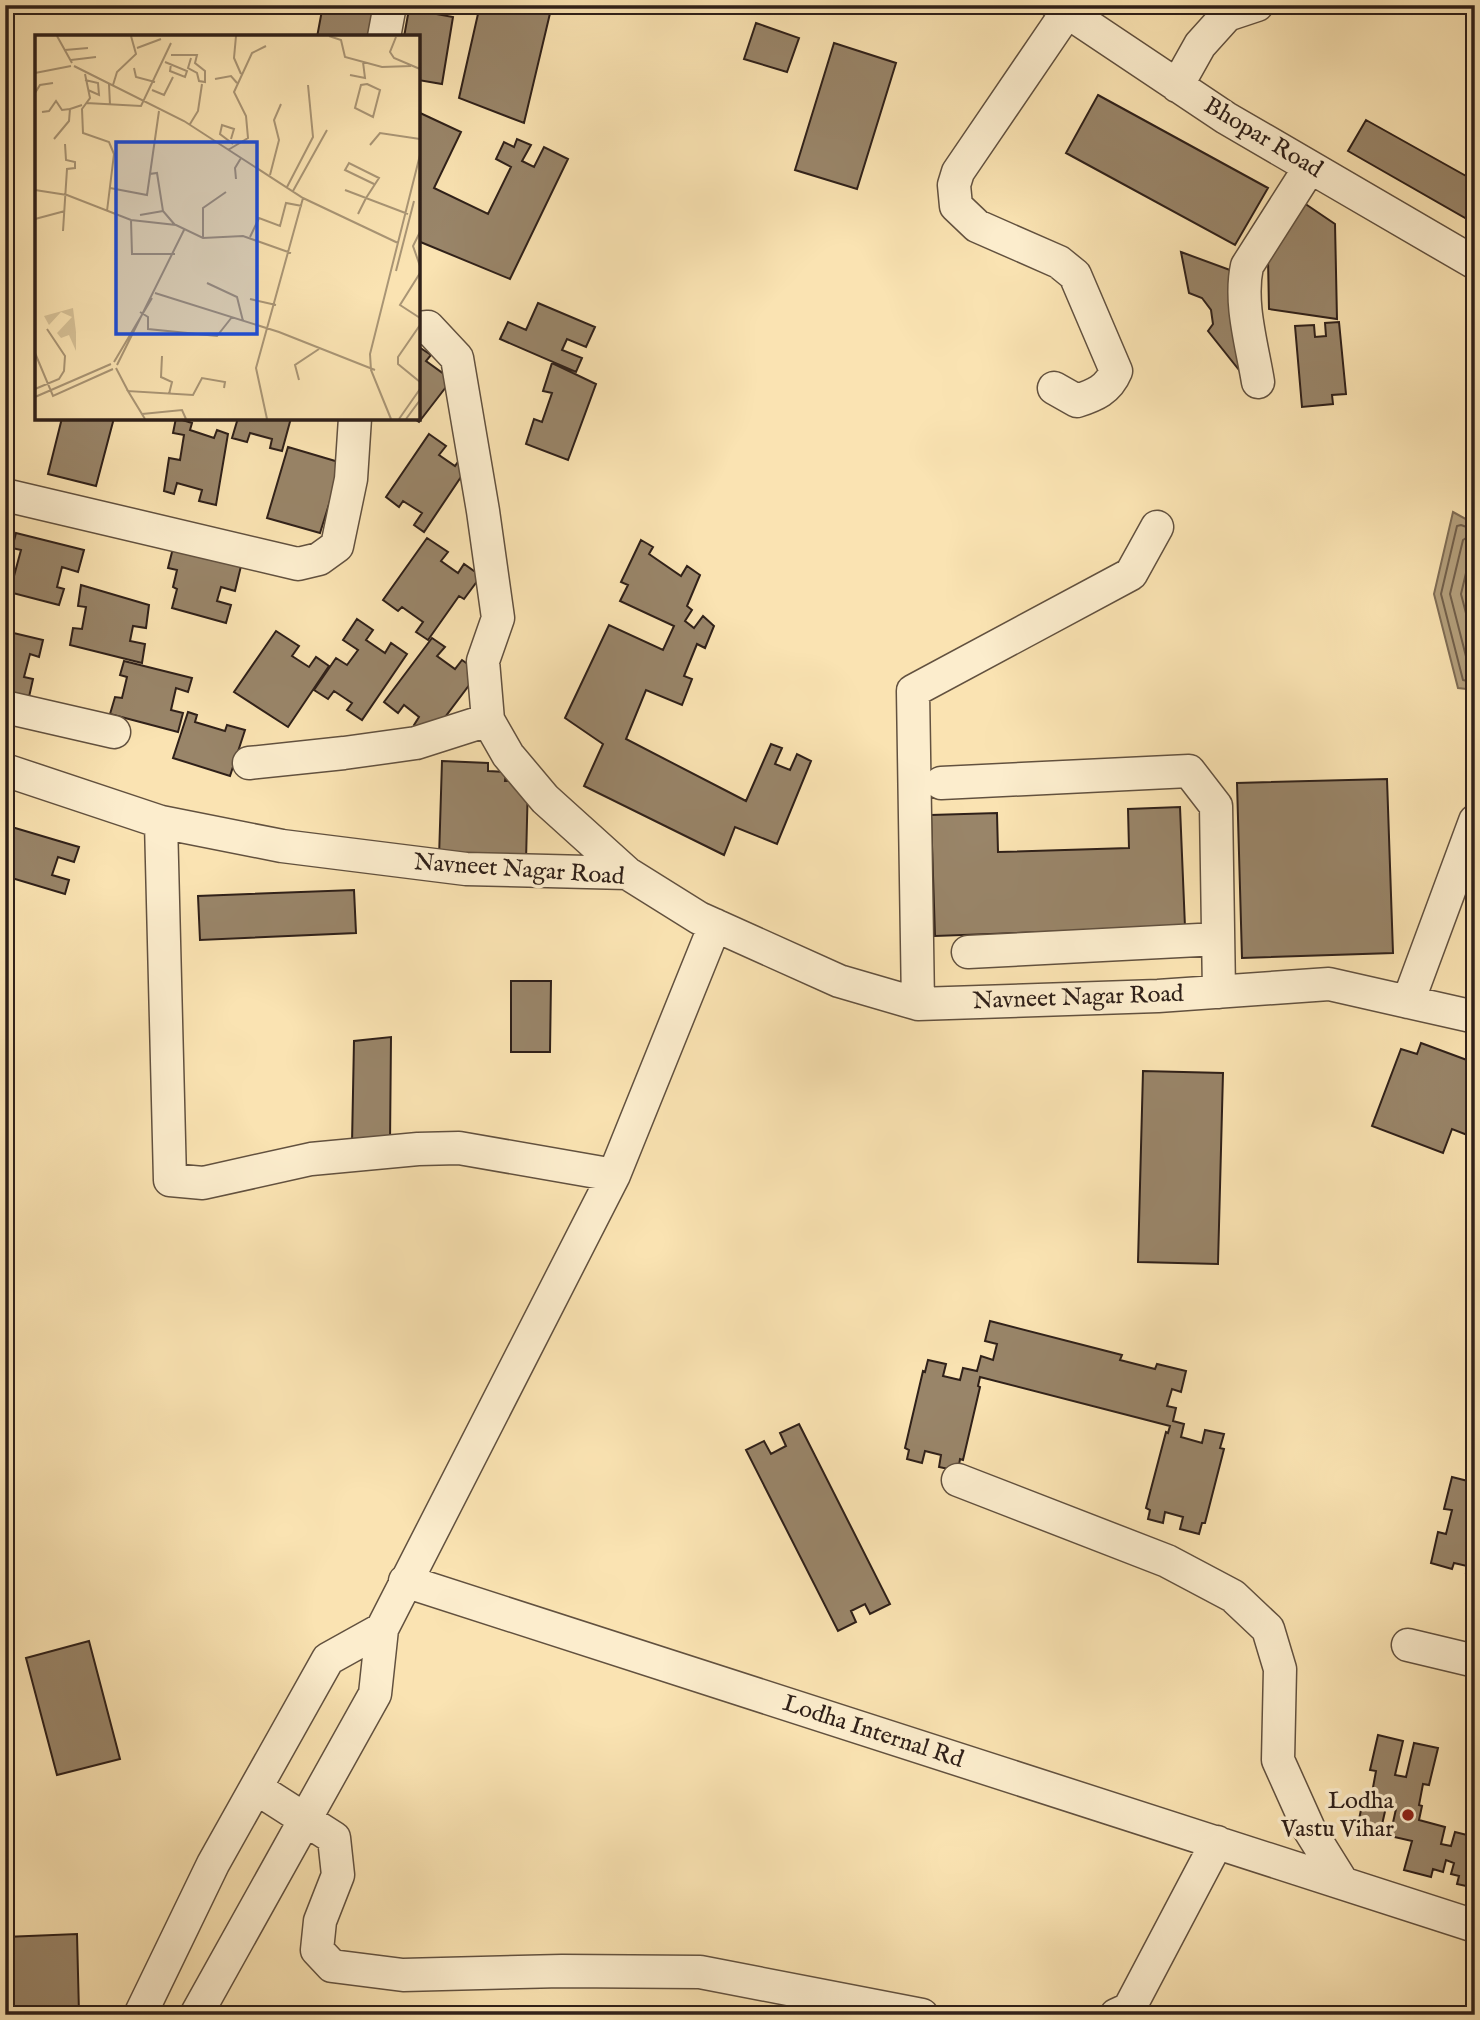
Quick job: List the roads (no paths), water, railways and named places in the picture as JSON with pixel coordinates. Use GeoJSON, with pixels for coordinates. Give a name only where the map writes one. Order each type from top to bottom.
{"type":"FeatureCollection","features":[{"type":"Feature","properties":{"kind":"street"},"geometry":{"type":"LineString","coordinates":[[384,35],[390,5]]}},
{"type":"Feature","properties":{"kind":"street"},"geometry":{"type":"LineString","coordinates":[[1177,86],[1200,45],[1238,8]]}},
{"type":"Feature","properties":{"kind":"street"},"geometry":{"type":"LineString","coordinates":[[1054,388],[1077,401],[1098,394],[1112,383],[1116,371],[1075,275],[1059,261],[977,226],[956,206],[954,185],[958,172],[1062,9]]}},
{"type":"Feature","properties":{"kind":"street","name":"Bhopar Road"},"geometry":{"type":"LineString","coordinates":[[1062,9],[1226,118],[1475,263]]}},
{"type":"Feature","properties":{"kind":"street"},"geometry":{"type":"LineString","coordinates":[[1258,382],[1246,301],[1247,267],[1310,167]]}},
{"type":"Feature","properties":{"kind":"street"},"geometry":{"type":"LineString","coordinates":[[420,328],[428,327],[457,358],[498,618],[483,661],[488,720],[508,755],[545,799],[627,873]]}},
{"type":"Feature","properties":{"kind":"street"},"geometry":{"type":"LineString","coordinates":[[5,495],[298,564],[319,559],[337,546],[351,479],[355,420]]}},
{"type":"Feature","properties":{"kind":"street"},"geometry":{"type":"LineString","coordinates":[[918,1004],[913,691],[1131,574],[1157,527]]}},
{"type":"Feature","properties":{"kind":"street"},"geometry":{"type":"LineString","coordinates":[[5,707],[114,732]]}},
{"type":"Feature","properties":{"kind":"street"},"geometry":{"type":"LineString","coordinates":[[249,763],[416,743],[488,720]]}},
{"type":"Feature","properties":{"kind":"street","name":"Navneet Nagar Road"},"geometry":{"type":"LineString","coordinates":[[5,771],[161,822],[282,846],[466,869],[627,873],[699,918],[839,981],[918,1004],[1158,996],[1329,984],[1475,1017]]}},
{"type":"Feature","properties":{"kind":"street"},"geometry":{"type":"LineString","coordinates":[[941,783],[1189,771],[1216,806],[1219,992]]}},
{"type":"Feature","properties":{"kind":"street"},"geometry":{"type":"LineString","coordinates":[[1408,1002],[1475,821]]}},
{"type":"Feature","properties":{"kind":"street"},"geometry":{"type":"LineString","coordinates":[[161,822],[170,1180],[203,1182],[310,1159],[459,1148],[614,1175]]}},
{"type":"Feature","properties":{"kind":"street"},"geometry":{"type":"LineString","coordinates":[[195,2015],[375,1694],[382,1629],[614,1175],[715,925]]}},
{"type":"Feature","properties":{"kind":"street"},"geometry":{"type":"LineString","coordinates":[[968,952],[1218,939]]}},
{"type":"Feature","properties":{"kind":"street"},"geometry":{"type":"LineString","coordinates":[[958,1480],[1167,1561],[1233,1596],[1268,1629],[1280,1669],[1278,1760],[1309,1829],[1342,1882]]}},
{"type":"Feature","properties":{"kind":"street","name":"Lodha Internal Rd"},"geometry":{"type":"LineString","coordinates":[[405,1581],[1475,1926]]}},
{"type":"Feature","properties":{"kind":"street"},"geometry":{"type":"LineString","coordinates":[[140,2015],[213,1864],[328,1659],[382,1629]]}},
{"type":"Feature","properties":{"kind":"street"},"geometry":{"type":"LineString","coordinates":[[1408,1645],[1475,1661]]}},
{"type":"Feature","properties":{"kind":"street"},"geometry":{"type":"LineString","coordinates":[[256,1788],[334,1838],[338,1875],[320,1921],[317,1950],[332,1966],[403,1975],[562,1971],[700,1972],[922,2015]]}},
{"type":"Feature","properties":{"kind":"street"},"geometry":{"type":"LineString","coordinates":[[1116,2015],[1129,2009],[1217,1842]]}},
{"type":"Feature","properties":{"kind":"water"},"geometry":{"type":"Polygon","coordinates":[[[1453,512],[1475,524],[1475,690],[1458,688],[1434,594],[1453,512]]]}},
{"type":"Feature","properties":{"kind":"place","name":"Lodha Vastu Vihar"},"geometry":{"type":"Point","coordinates":[1408,1815]}}]}
